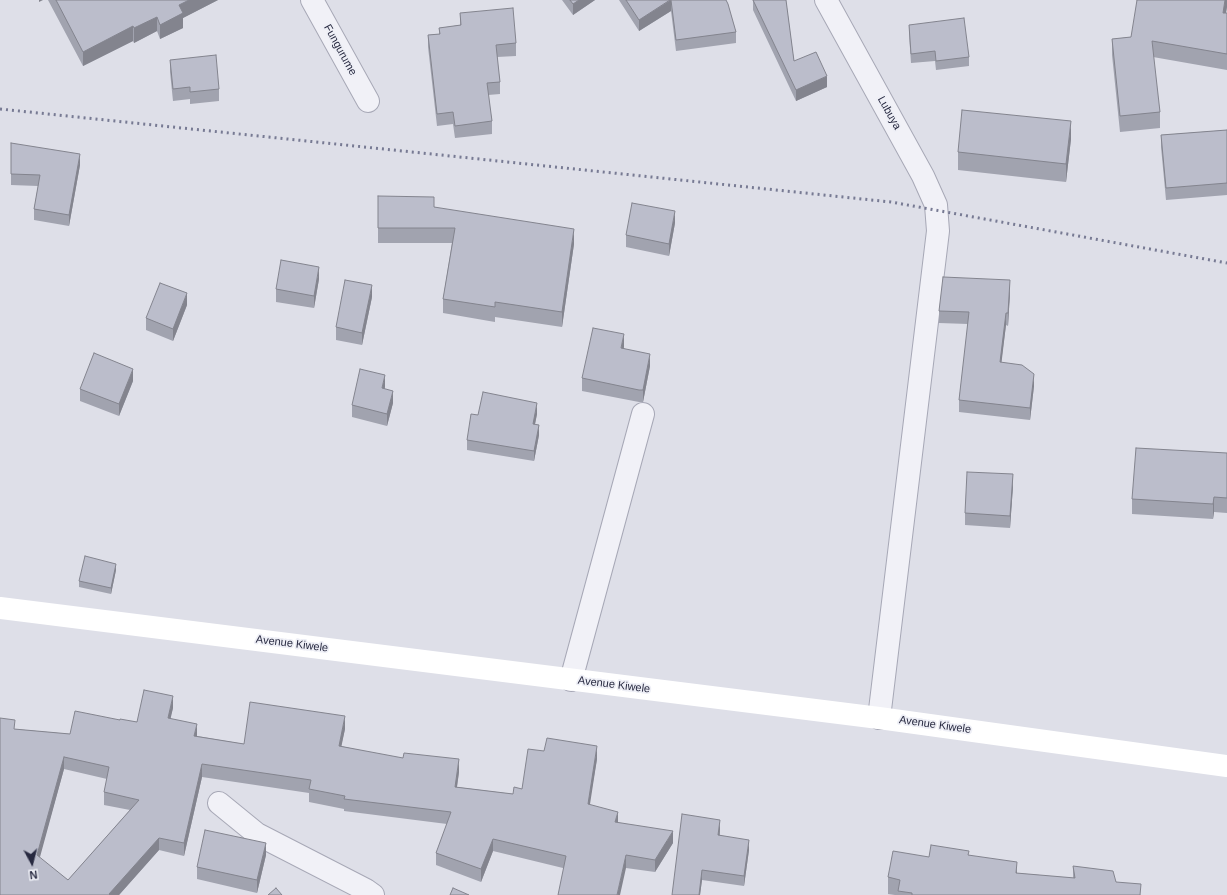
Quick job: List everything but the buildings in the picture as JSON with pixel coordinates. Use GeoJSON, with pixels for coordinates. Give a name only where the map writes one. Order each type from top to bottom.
{"type":"FeatureCollection","features":[{"type":"Feature","properties":{"kind":"street","name":"Fungurume"},"geometry":{"type":"LineString","coordinates":[[312,0],[368,101]]}},
{"type":"Feature","properties":{"kind":"street","name":"Lubuya"},"geometry":{"type":"LineString","coordinates":[[826,0],[923,176],[936,205],[938,231],[879,718]]}},
{"type":"Feature","properties":{"kind":"street"},"geometry":{"type":"LineString","coordinates":[[571,680],[643,414]]}},
{"type":"Feature","properties":{"kind":"street","name":"Avenue Kiwele"},"geometry":{"type":"LineString","coordinates":[[0,608],[879,718],[1227,766]]}},
{"type":"Feature","properties":{"kind":"street"},"geometry":{"type":"LineString","coordinates":[[219,803],[257,834],[373,895]]}},
{"type":"Feature","properties":{"kind":"railway"},"geometry":{"type":"LineString","coordinates":[[0,109],[891,202],[1227,263]]}}]}
